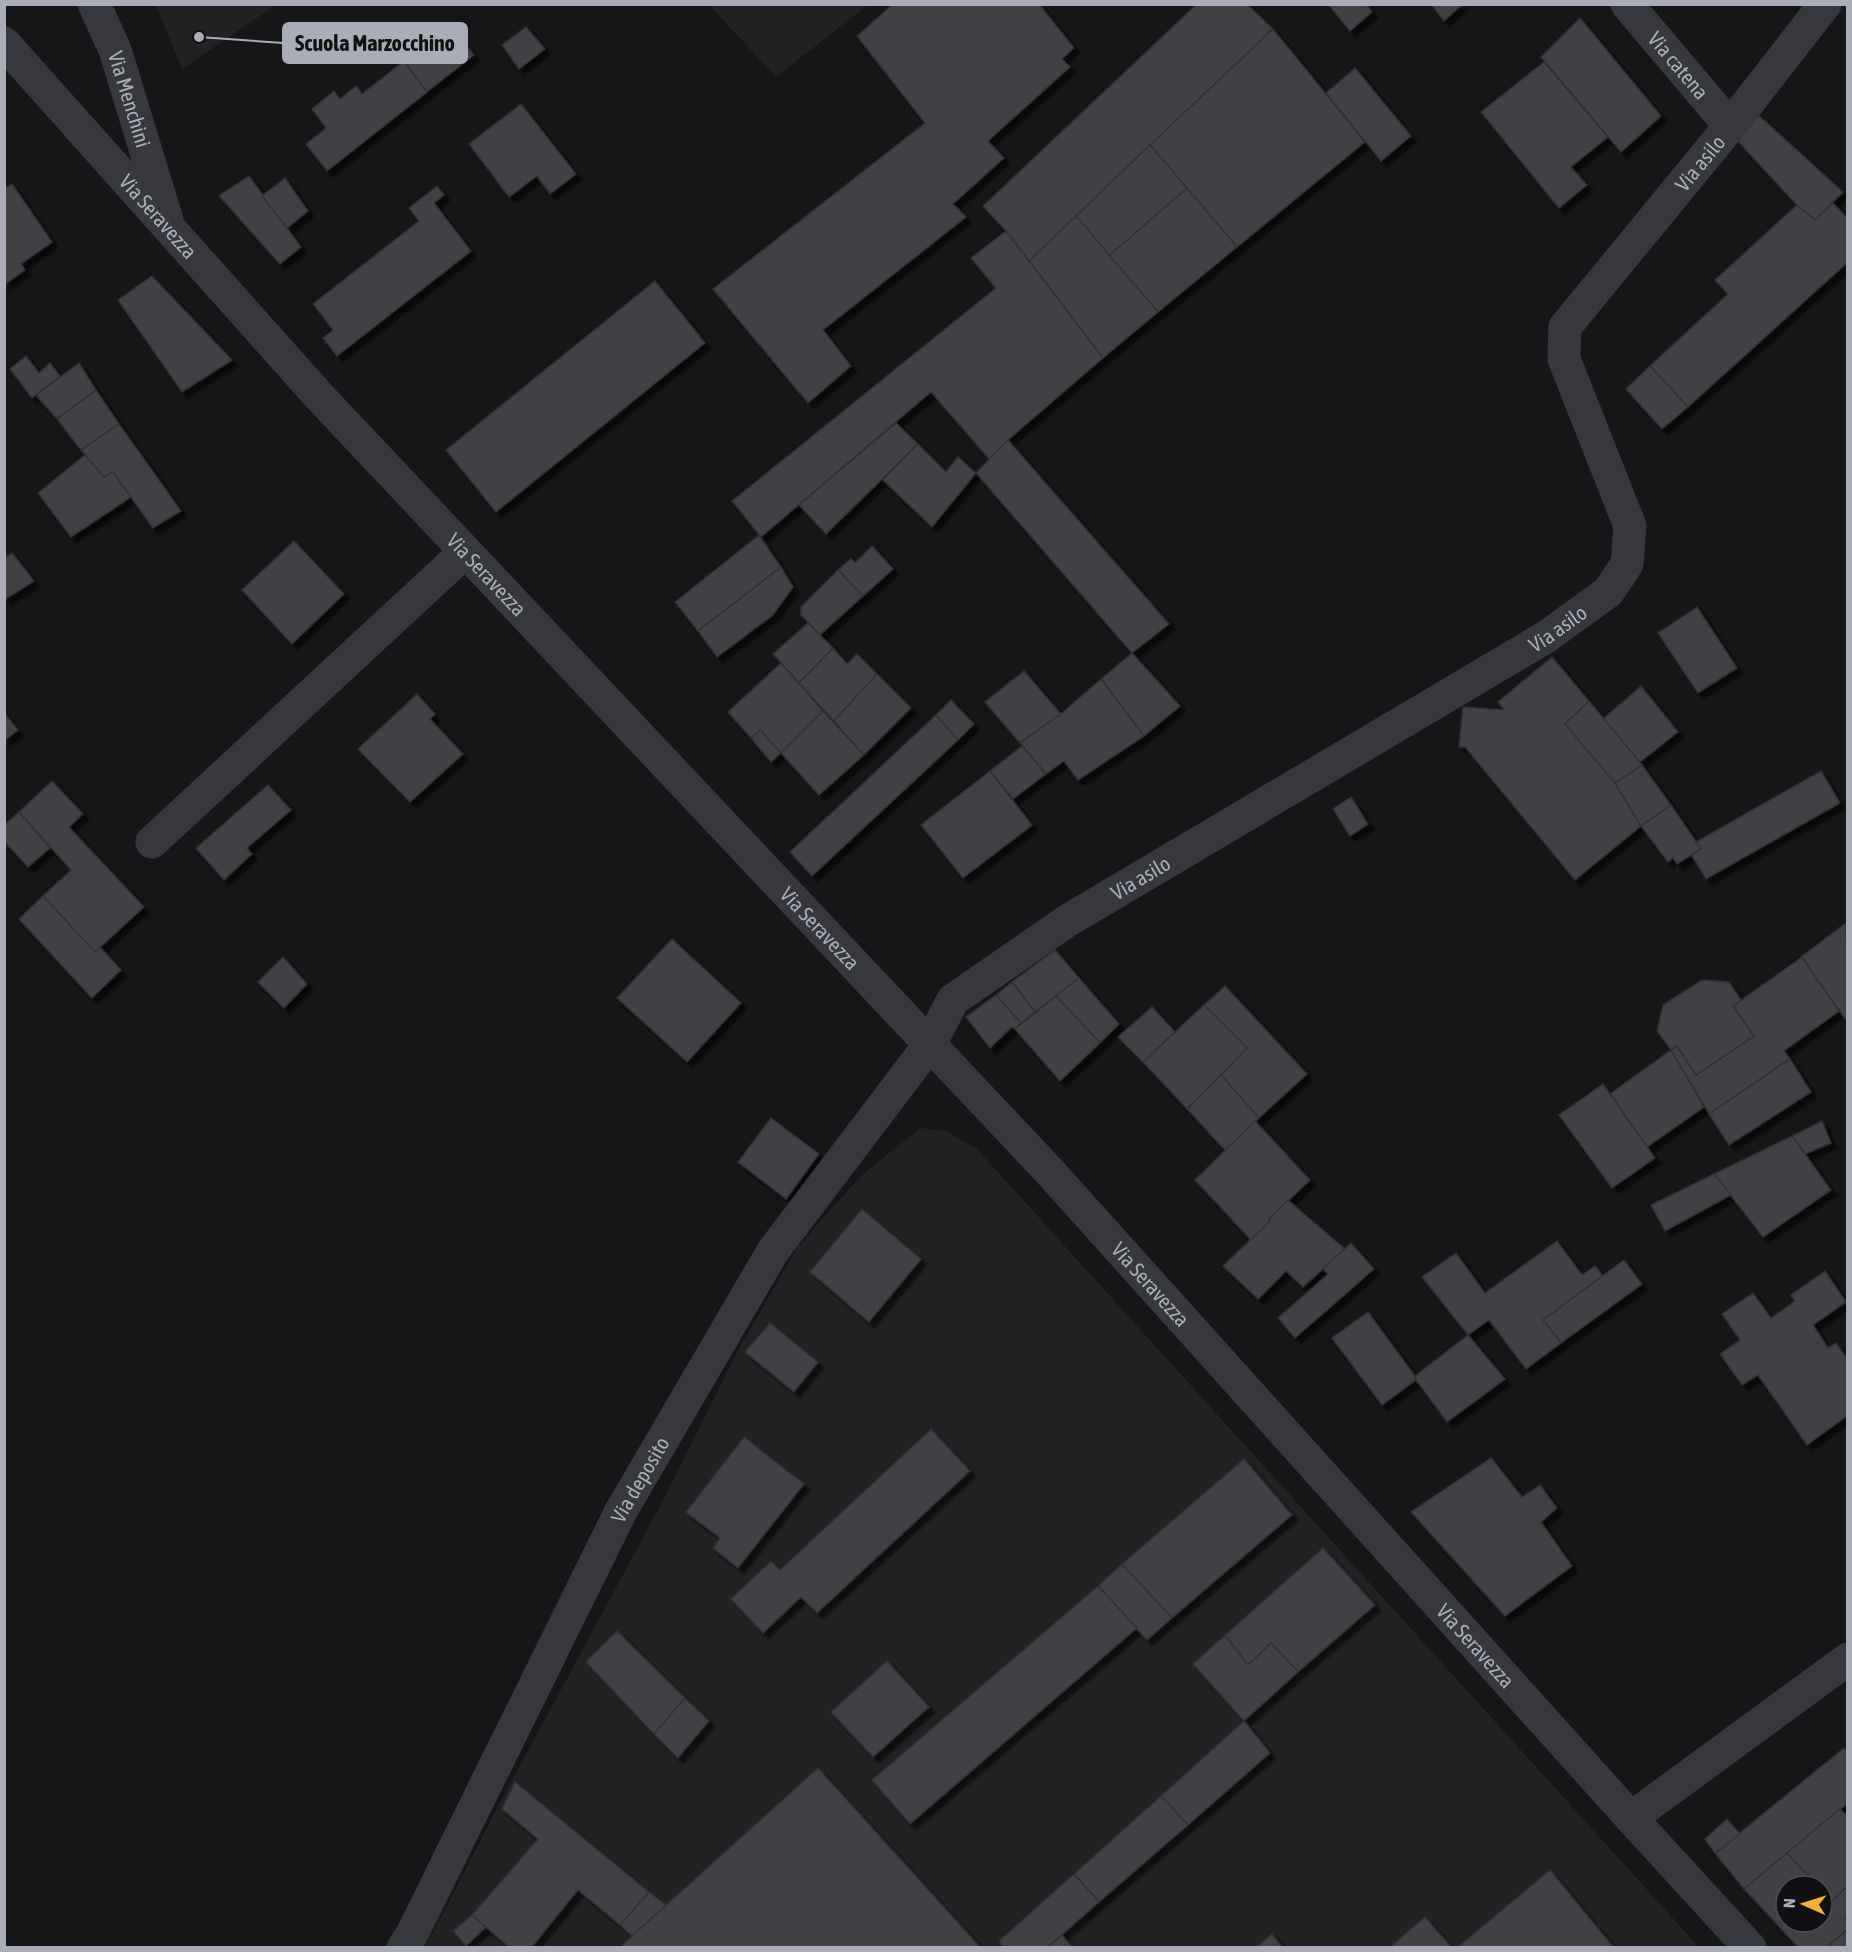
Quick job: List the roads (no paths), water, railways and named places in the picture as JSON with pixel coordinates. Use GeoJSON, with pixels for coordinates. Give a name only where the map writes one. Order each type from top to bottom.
{"type":"FeatureCollection","features":[{"type":"Feature","properties":{"kind":"street","name":"Via Menchini"},"geometry":{"type":"LineString","coordinates":[[94,4],[115,50],[170,231]]}},
{"type":"Feature","properties":{"kind":"street","name":"Via catena"},"geometry":{"type":"LineString","coordinates":[[1627,4],[1730,126]]}},
{"type":"Feature","properties":{"kind":"street","name":"Via asilo"},"geometry":{"type":"LineString","coordinates":[[930,1044],[953,1000],[1066,921],[1546,638],[1608,592],[1627,564],[1630,526],[1564,359],[1565,327],[1730,126],[1825,4]]}},
{"type":"Feature","properties":{"kind":"street","name":"Via Seravezza"},"geometry":{"type":"LineString","coordinates":[[4,43],[319,396],[1050,1172],[1631,1818],[1750,1947]]}},
{"type":"Feature","properties":{"kind":"street"},"geometry":{"type":"LineString","coordinates":[[152,842],[465,552]]}},
{"type":"Feature","properties":{"kind":"street","name":"Via deposito"},"geometry":{"type":"LineString","coordinates":[[403,1947],[412,1934],[633,1491],[773,1251],[930,1044]]}},
{"type":"Feature","properties":{"kind":"street"},"geometry":{"type":"LineString","coordinates":[[1631,1818],[1848,1659]]}},
{"type":"Feature","properties":{"kind":"place","name":"Scuola Marzocchino"},"geometry":{"type":"Point","coordinates":[199,37]}}]}
